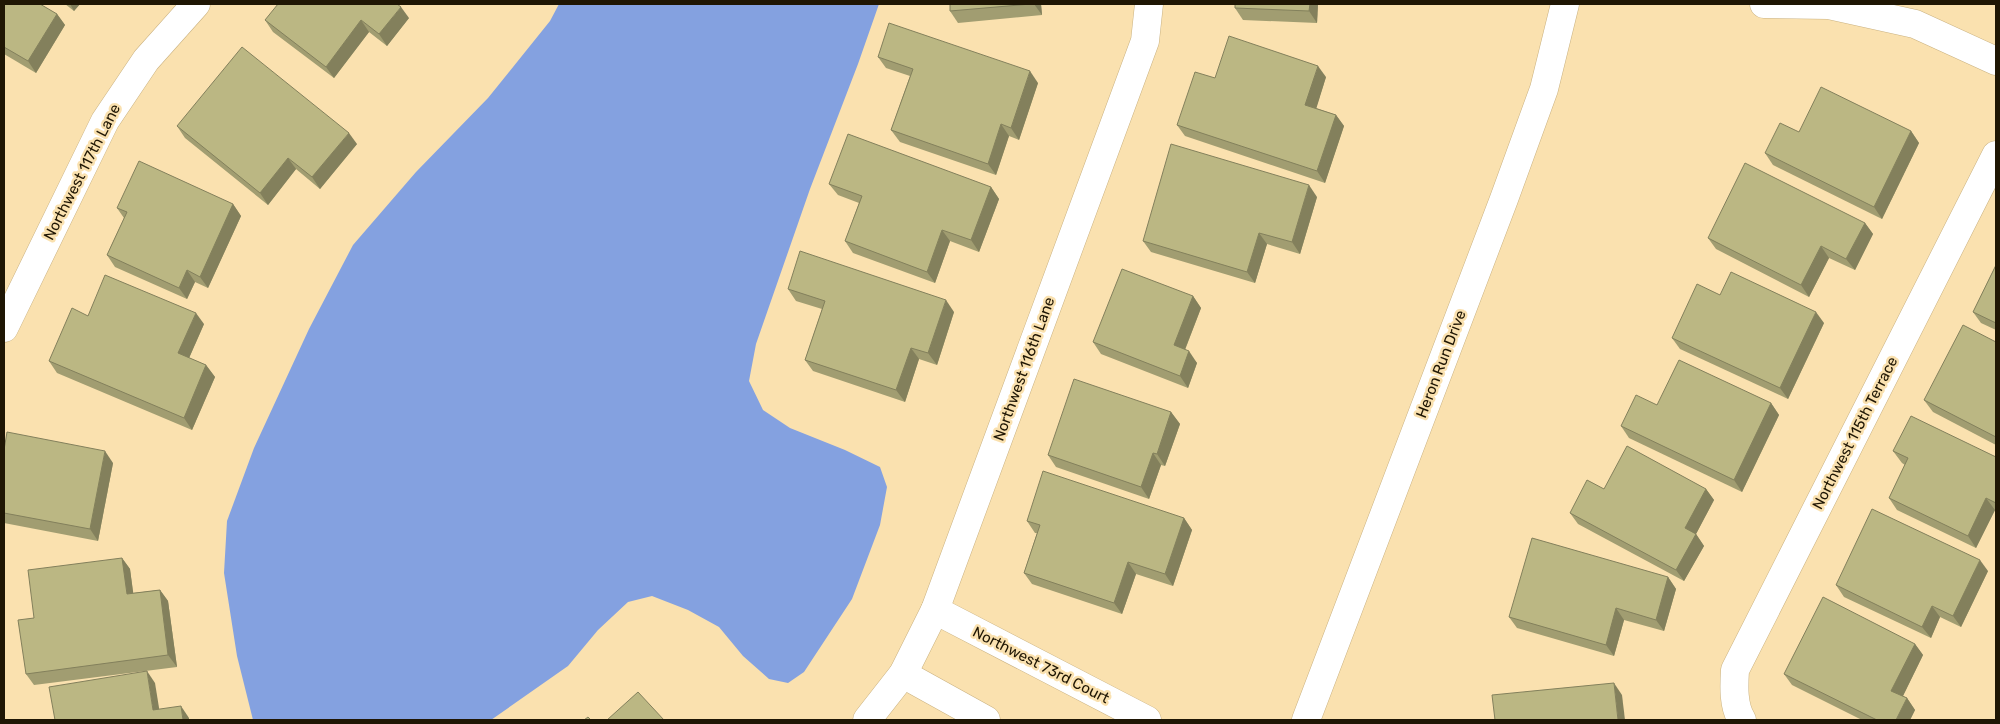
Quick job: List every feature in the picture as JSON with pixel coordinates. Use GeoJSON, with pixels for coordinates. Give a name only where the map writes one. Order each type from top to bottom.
{"type":"FeatureCollection","features":[{"type":"Feature","properties":{"kind":"street","name":"Northwest 117th Lane"},"geometry":{"type":"LineString","coordinates":[[4,328],[105,121],[146,60],[196,4]]}},
{"type":"Feature","properties":{"kind":"street","name":"Northwest 116th Lane"},"geometry":{"type":"LineString","coordinates":[[867,720],[903,674],[935,610],[1145,41],[1149,4]]}},
{"type":"Feature","properties":{"kind":"street","name":"Heron Run Drive"},"geometry":{"type":"LineString","coordinates":[[1306,720],[1544,89],[1565,4]]}},
{"type":"Feature","properties":{"kind":"street"},"geometry":{"type":"LineString","coordinates":[[1764,4],[1829,5],[1916,24],[1996,61]]}},
{"type":"Feature","properties":{"kind":"street","name":"Northwest 115th Terrace"},"geometry":{"type":"LineString","coordinates":[[1741,718],[1734,685],[1735,670],[1996,155]]}},
{"type":"Feature","properties":{"kind":"street","name":"Northwest 73rd Court"},"geometry":{"type":"LineString","coordinates":[[935,610],[1147,720]]}},
{"type":"Feature","properties":{"kind":"street"},"geometry":{"type":"LineString","coordinates":[[903,674],[986,720]]}},
{"type":"Feature","properties":{"kind":"water"},"geometry":{"type":"Polygon","coordinates":[[[559,4],[879,4],[810,189],[756,344],[749,381],[763,410],[790,428],[845,450],[880,467],[887,487],[880,525],[852,599],[804,672],[788,683],[769,679],[743,656],[719,627],[688,610],[652,596],[628,602],[598,630],[568,666],[491,720],[253,720],[237,656],[224,573],[227,521],[254,448],[309,329],[353,245],[416,172],[488,98],[550,21],[559,4]]]}},
{"type":"Feature","properties":{"kind":"building"},"geometry":{"type":"Polygon","coordinates":[[[4,4],[40,4],[57,14],[28,61],[4,47],[4,4]]]}},
{"type":"Feature","properties":{"kind":"building"},"geometry":{"type":"Polygon","coordinates":[[[278,4],[397,4],[401,7],[379,34],[361,20],[326,67],[265,20],[278,4]]]}},
{"type":"Feature","properties":{"kind":"building"},"geometry":{"type":"Polygon","coordinates":[[[950,4],[1031,4],[950,11],[950,4]]]}},
{"type":"Feature","properties":{"kind":"building"},"geometry":{"type":"Polygon","coordinates":[[[1235,4],[1310,4],[1309,11],[1235,8],[1235,4]]]}},
{"type":"Feature","properties":{"kind":"building"},"geometry":{"type":"Polygon","coordinates":[[[889,23],[1030,71],[1011,128],[1001,124],[988,164],[891,130],[913,69],[878,57],[889,23]]]}},
{"type":"Feature","properties":{"kind":"building"},"geometry":{"type":"Polygon","coordinates":[[[1229,36],[1318,66],[1305,105],[1336,115],[1317,171],[1177,125],[1195,72],[1215,78],[1229,36]]]}},
{"type":"Feature","properties":{"kind":"building"},"geometry":{"type":"Polygon","coordinates":[[[242,47],[349,133],[312,177],[288,158],[260,193],[177,126],[242,47]]]}},
{"type":"Feature","properties":{"kind":"building"},"geometry":{"type":"Polygon","coordinates":[[[1821,87],[1911,131],[1874,207],[1765,153],[1780,123],[1799,132],[1821,87]]]}},
{"type":"Feature","properties":{"kind":"building"},"geometry":{"type":"Polygon","coordinates":[[[848,134],[991,187],[971,240],[942,230],[927,272],[845,241],[862,196],[829,184],[848,134]]]}},
{"type":"Feature","properties":{"kind":"building"},"geometry":{"type":"Polygon","coordinates":[[[1171,144],[1309,185],[1292,242],[1259,233],[1247,272],[1143,241],[1171,144]]]}},
{"type":"Feature","properties":{"kind":"building"},"geometry":{"type":"Polygon","coordinates":[[[139,161],[233,204],[200,277],[187,270],[179,288],[107,255],[127,212],[117,208],[139,161]]]}},
{"type":"Feature","properties":{"kind":"building"},"geometry":{"type":"Polygon","coordinates":[[[1745,163],[1865,223],[1846,259],[1821,246],[1801,285],[1708,238],[1745,163]]]}},
{"type":"Feature","properties":{"kind":"building"},"geometry":{"type":"Polygon","coordinates":[[[800,251],[946,300],[928,353],[911,348],[896,390],[805,360],[825,301],[788,289],[800,251]]]}},
{"type":"Feature","properties":{"kind":"building"},"geometry":{"type":"Polygon","coordinates":[[[1996,265],[1996,323],[1973,312],[1996,265]]]}},
{"type":"Feature","properties":{"kind":"building"},"geometry":{"type":"Polygon","coordinates":[[[1122,269],[1193,296],[1174,345],[1189,351],[1180,376],[1093,342],[1122,269]]]}},
{"type":"Feature","properties":{"kind":"building"},"geometry":{"type":"Polygon","coordinates":[[[1731,272],[1816,312],[1780,388],[1672,338],[1697,284],[1720,295],[1731,272]]]}},
{"type":"Feature","properties":{"kind":"building"},"geometry":{"type":"Polygon","coordinates":[[[105,275],[196,313],[178,353],[206,365],[184,418],[49,361],[72,308],[88,316],[105,275]]]}},
{"type":"Feature","properties":{"kind":"building"},"geometry":{"type":"Polygon","coordinates":[[[1963,325],[1996,342],[1996,437],[1924,400],[1963,325]]]}},
{"type":"Feature","properties":{"kind":"building"},"geometry":{"type":"Polygon","coordinates":[[[1679,360],[1771,403],[1734,480],[1621,426],[1636,395],[1657,405],[1679,360]]]}},
{"type":"Feature","properties":{"kind":"building"},"geometry":{"type":"Polygon","coordinates":[[[1074,379],[1171,412],[1157,454],[1153,453],[1141,487],[1048,455],[1074,379]]]}},
{"type":"Feature","properties":{"kind":"building"},"geometry":{"type":"Polygon","coordinates":[[[1911,416],[1996,457],[1996,503],[1986,498],[1968,536],[1889,498],[1908,458],[1893,451],[1911,416]]]}},
{"type":"Feature","properties":{"kind":"building"},"geometry":{"type":"Polygon","coordinates":[[[7,432],[105,451],[90,529],[4,513],[4,450],[7,432]]]}},
{"type":"Feature","properties":{"kind":"building"},"geometry":{"type":"Polygon","coordinates":[[[1627,446],[1706,489],[1685,528],[1696,534],[1676,570],[1570,513],[1587,480],[1604,489],[1627,446]]]}},
{"type":"Feature","properties":{"kind":"building"},"geometry":{"type":"Polygon","coordinates":[[[1043,471],[1184,518],[1165,574],[1128,562],[1114,603],[1024,573],[1040,525],[1027,521],[1043,471]]]}},
{"type":"Feature","properties":{"kind":"building"},"geometry":{"type":"Polygon","coordinates":[[[1872,509],[1980,560],[1953,616],[1932,606],[1922,627],[1836,585],[1872,509]]]}},
{"type":"Feature","properties":{"kind":"building"},"geometry":{"type":"Polygon","coordinates":[[[1532,538],[1668,577],[1656,620],[1616,608],[1606,645],[1509,617],[1532,538]]]}},
{"type":"Feature","properties":{"kind":"building"},"geometry":{"type":"Polygon","coordinates":[[[122,558],[127,594],[160,590],[168,655],[26,674],[18,620],[34,618],[28,570],[122,558]]]}},
{"type":"Feature","properties":{"kind":"building"},"geometry":{"type":"Polygon","coordinates":[[[1823,597],[1915,644],[1891,691],[1907,698],[1896,720],[1877,720],[1784,674],[1823,597]]]}},
{"type":"Feature","properties":{"kind":"building"},"geometry":{"type":"Polygon","coordinates":[[[147,671],[153,710],[181,706],[183,720],[55,720],[49,687],[147,671]]]}},
{"type":"Feature","properties":{"kind":"building"},"geometry":{"type":"Polygon","coordinates":[[[1614,683],[1618,720],[1495,720],[1492,695],[1614,683]]]}},
{"type":"Feature","properties":{"kind":"building"},"geometry":{"type":"Polygon","coordinates":[[[638,692],[664,720],[607,720],[638,692]]]}}]}
